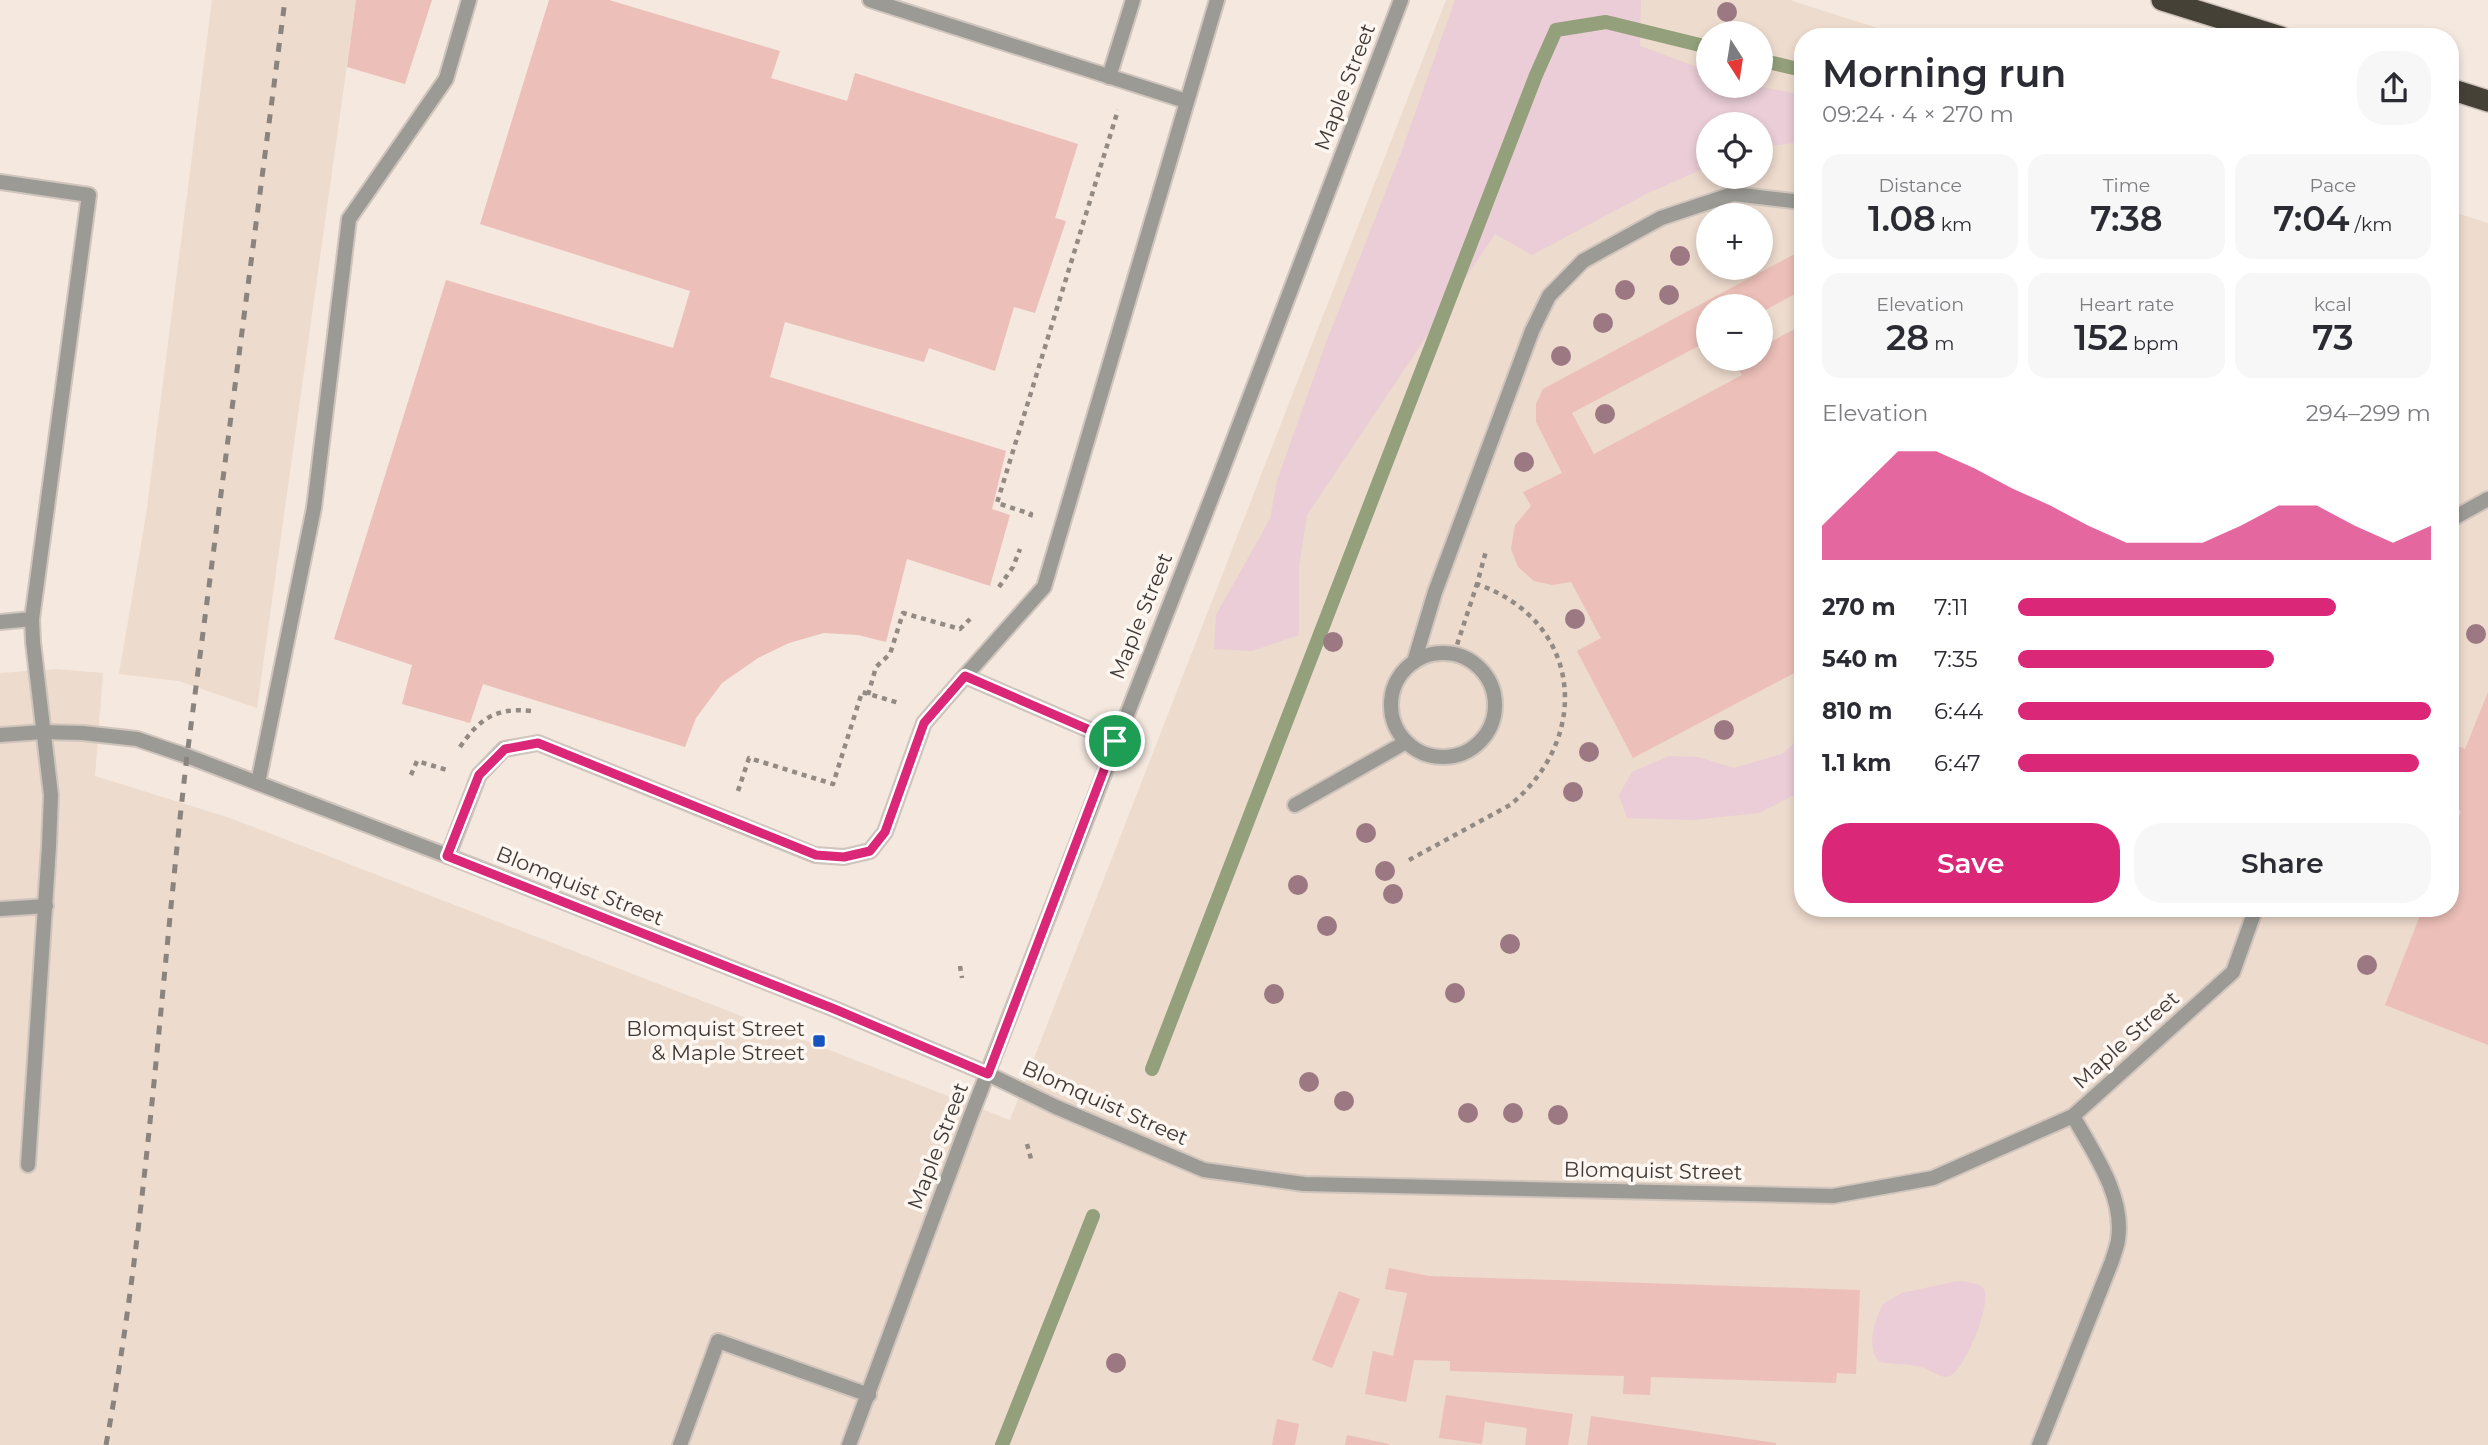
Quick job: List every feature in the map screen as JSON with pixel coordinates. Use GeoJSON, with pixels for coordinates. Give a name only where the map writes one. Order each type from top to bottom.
{"type":"FeatureCollection","features":[{"type":"Feature","properties":{"kind":"highway"},"geometry":{"type":"LineString","coordinates":[[2162,0],[2252,28]]}},
{"type":"Feature","properties":{"kind":"highway"},"geometry":{"type":"LineString","coordinates":[[2459,92],[2488,101]]}},
{"type":"Feature","properties":{"kind":"street"},"geometry":{"type":"LineString","coordinates":[[258,783],[314,508],[349,219],[446,79],[469,0]]}},
{"type":"Feature","properties":{"kind":"street"},"geometry":{"type":"LineString","coordinates":[[870,0],[1186,102]]}},
{"type":"Feature","properties":{"kind":"street"},"geometry":{"type":"LineString","coordinates":[[1109,77],[1133,0]]}},
{"type":"Feature","properties":{"kind":"street"},"geometry":{"type":"LineString","coordinates":[[447,856],[479,775],[505,749],[538,743],[816,855],[844,857],[870,851],[885,832],[924,723],[1044,587],[1217,0]]}},
{"type":"Feature","properties":{"kind":"street","name":"Maple Street"},"geometry":{"type":"LineString","coordinates":[[849,1445],[1115,741],[1223,468],[1401,0]]}},
{"type":"Feature","properties":{"kind":"street"},"geometry":{"type":"LineString","coordinates":[[0,182],[89,195],[32,619],[51,795],[28,1165]]}},
{"type":"Feature","properties":{"kind":"street"},"geometry":{"type":"LineString","coordinates":[[1414,663],[1440,579],[1532,331],[1549,296],[1583,261],[1661,218],[1733,194],[1794,201]]}},
{"type":"Feature","properties":{"kind":"street"},"geometry":{"type":"LineString","coordinates":[[2459,515],[2488,499]]}},
{"type":"Feature","properties":{"kind":"street"},"geometry":{"type":"LineString","coordinates":[[0,622],[32,619]]}},
{"type":"Feature","properties":{"kind":"street"},"geometry":{"type":"LineString","coordinates":[[1442,652],[1454,654],[1462,655],[1479,666],[1492,684],[1496,704],[1492,723],[1481,741],[1464,752],[1444,757],[1424,753],[1406,743],[1395,726],[1390,706],[1394,686],[1405,668],[1422,657],[1442,652]]}},
{"type":"Feature","properties":{"kind":"street"},"geometry":{"type":"LineString","coordinates":[[965,676],[1115,741]]}},
{"type":"Feature","properties":{"kind":"street","name":"Blomquist Street"},"geometry":{"type":"LineString","coordinates":[[0,735],[43,732],[137,739],[447,856],[832,1008],[1204,1170],[1304,1184],[1833,1196],[1933,1178],[2073,1116]]}},
{"type":"Feature","properties":{"kind":"street"},"geometry":{"type":"LineString","coordinates":[[1295,805],[1406,743]]}},
{"type":"Feature","properties":{"kind":"street"},"geometry":{"type":"LineString","coordinates":[[0,909],[46,906]]}},
{"type":"Feature","properties":{"kind":"street","name":"Maple Street"},"geometry":{"type":"LineString","coordinates":[[2039,1445],[2119,1239],[2118,1212],[2106,1175],[2073,1116],[2233,972],[2253,917]]}},
{"type":"Feature","properties":{"kind":"street"},"geometry":{"type":"LineString","coordinates":[[680,1445],[718,1341],[869,1395]]}},
{"type":"Feature","properties":{"kind":"path"},"geometry":{"type":"LineString","coordinates":[[1028,524],[1031,514],[997,503],[1127,82]]}},
{"type":"Feature","properties":{"kind":"path"},"geometry":{"type":"LineString","coordinates":[[992,598],[1013,567],[1022,545]]}},
{"type":"Feature","properties":{"kind":"path"},"geometry":{"type":"LineString","coordinates":[[1454,654],[1488,546]]}},
{"type":"Feature","properties":{"kind":"path"},"geometry":{"type":"LineString","coordinates":[[1409,860],[1510,805],[1521,796],[1547,764],[1564,723],[1566,700],[1563,677],[1555,651],[1543,630],[1527,611],[1500,592],[1477,584]]}},
{"type":"Feature","properties":{"kind":"path"},"geometry":{"type":"LineString","coordinates":[[868,695],[876,667],[890,654],[903,614],[960,629],[976,613]]}},
{"type":"Feature","properties":{"kind":"path"},"geometry":{"type":"LineString","coordinates":[[725,787],[738,792],[749,758],[833,784],[862,692],[899,703]]}},
{"type":"Feature","properties":{"kind":"path"},"geometry":{"type":"LineString","coordinates":[[459,748],[474,726],[493,715],[516,710],[537,712]]}},
{"type":"Feature","properties":{"kind":"path"},"geometry":{"type":"LineString","coordinates":[[411,775],[417,761],[447,771],[453,759]]}},
{"type":"Feature","properties":{"kind":"path"},"geometry":{"type":"LineString","coordinates":[[960,966],[962,978]]}},
{"type":"Feature","properties":{"kind":"path"},"geometry":{"type":"LineString","coordinates":[[1027,1144],[1031,1159]]}},
{"type":"Feature","properties":{"kind":"shaded area"},"geometry":{"type":"Polygon","coordinates":[[[212,0],[356,0],[257,708],[179,681],[119,674],[146,515],[212,0]]]}},
{"type":"Feature","properties":{"kind":"shaded area"},"geometry":{"type":"Polygon","coordinates":[[[1446,0],[1790,0],[1877,28],[1794,28],[1794,917],[2459,917],[2459,214],[2488,223],[2488,1445],[0,1445],[0,673],[56,669],[103,673],[95,776],[230,818],[1010,1120],[1446,0]]]}},
{"type":"Feature","properties":{"kind":"shaded area"},"geometry":{"type":"Polygon","coordinates":[[[1455,0],[1641,0],[1640,46],[1696,67],[1696,98],[1773,98],[1773,89],[1794,93],[1794,143],[1773,146],[1773,112],[1696,112],[1696,172],[1648,193],[1532,255],[1495,234],[1307,515],[1299,565],[1299,635],[1252,651],[1214,649],[1216,615],[1270,519],[1277,481],[1326,343],[1401,153],[1455,0]]]}},
{"type":"Feature","properties":{"kind":"shaded area"},"geometry":{"type":"Polygon","coordinates":[[[1794,743],[1794,795],[1759,813],[1692,820],[1627,818],[1619,795],[1632,772],[1669,756],[1698,757],[1734,768],[1782,754],[1794,743]]]}},
{"type":"Feature","properties":{"kind":"shaded area"},"geometry":{"type":"Polygon","coordinates":[[[1957,1281],[1978,1285],[1983,1288],[1985,1295],[1976,1335],[1956,1371],[1950,1376],[1943,1376],[1919,1366],[1880,1362],[1875,1356],[1872,1342],[1883,1304],[1902,1293],[1957,1281]]]}},
{"type":"Feature","properties":{"kind":"building"},"geometry":{"type":"Polygon","coordinates":[[[356,0],[432,0],[405,84],[347,67],[356,0]]]}},
{"type":"Feature","properties":{"kind":"building"},"geometry":{"type":"Polygon","coordinates":[[[549,0],[609,0],[780,51],[771,78],[847,101],[855,73],[1078,144],[1055,218],[1066,221],[1035,313],[1014,307],[995,371],[929,348],[924,362],[785,322],[770,377],[1006,451],[992,509],[1010,515],[990,586],[907,559],[886,642],[858,635],[824,633],[789,643],[758,658],[722,683],[696,718],[685,747],[483,684],[470,723],[402,704],[412,665],[334,639],[446,280],[673,348],[690,291],[480,224],[549,0]]]}},
{"type":"Feature","properties":{"kind":"building"},"geometry":{"type":"Polygon","coordinates":[[[1794,254],[1794,294],[1773,306],[1773,294],[1720,294],[1746,280],[1773,280],[1773,266],[1794,254]]]}},
{"type":"Feature","properties":{"kind":"building"},"geometry":{"type":"Polygon","coordinates":[[[1696,307],[1696,347],[1572,413],[1594,454],[1742,375],[1740,371],[1773,371],[1773,341],[1794,329],[1794,673],[1633,758],[1577,651],[1601,638],[1571,582],[1552,585],[1534,581],[1518,567],[1511,549],[1515,525],[1531,506],[1523,492],[1562,473],[1536,422],[1536,404],[1543,389],[1696,307]]]}},
{"type":"Feature","properties":{"kind":"building"},"geometry":{"type":"Polygon","coordinates":[[[2488,692],[2488,1045],[2385,1005],[2419,917],[2459,917],[2459,747],[2465,749],[2488,692]]]}},
{"type":"Feature","properties":{"kind":"building"},"geometry":{"type":"Polygon","coordinates":[[[1389,1268],[1429,1276],[1860,1290],[1856,1374],[1837,1373],[1836,1383],[1651,1377],[1650,1395],[1623,1394],[1624,1376],[1450,1371],[1450,1361],[1414,1360],[1406,1402],[1365,1394],[1373,1351],[1393,1356],[1407,1293],[1385,1289],[1389,1268]]]}},
{"type":"Feature","properties":{"kind":"building"},"geometry":{"type":"Polygon","coordinates":[[[1339,1291],[1360,1299],[1332,1368],[1312,1360],[1339,1291]]]}},
{"type":"Feature","properties":{"kind":"building"},"geometry":{"type":"Polygon","coordinates":[[[1446,1395],[1573,1414],[1568,1445],[1525,1445],[1527,1428],[1485,1422],[1482,1444],[1439,1438],[1446,1395]]]}},
{"type":"Feature","properties":{"kind":"building"},"geometry":{"type":"Polygon","coordinates":[[[1591,1416],[1776,1443],[1776,1445],[1587,1445],[1591,1416]]]}},
{"type":"Feature","properties":{"kind":"building"},"geometry":{"type":"Polygon","coordinates":[[[1277,1419],[1299,1424],[1295,1445],[1272,1445],[1277,1419]]]}},
{"type":"Feature","properties":{"kind":"building"},"geometry":{"type":"Polygon","coordinates":[[[1347,1435],[1389,1444],[1389,1445],[1345,1445],[1347,1435]]]}},
{"type":"Feature","properties":{"kind":"waterway"},"geometry":{"type":"LineString","coordinates":[[1152,1069],[1536,75],[1556,30],[1606,22],[1696,44]]}},
{"type":"Feature","properties":{"kind":"waterway"},"geometry":{"type":"LineString","coordinates":[[1773,63],[1794,68]]}},
{"type":"Feature","properties":{"kind":"waterway"},"geometry":{"type":"LineString","coordinates":[[1002,1445],[1093,1216]]}},
{"type":"Feature","properties":{"kind":"railway"},"geometry":{"type":"LineString","coordinates":[[106,1445],[133,1274],[187,756],[285,0]]}},
{"type":"Feature","properties":{"kind":"place","name":"Blomquist Street & Maple Street"},"geometry":{"type":"Point","coordinates":[819,1041]}},
{"type":"Feature","properties":{"kind":"route"},"geometry":{"type":"LineString","coordinates":[[965,676],[1115,741],[988,1074],[832,1008],[447,856],[479,775],[505,749],[538,743],[816,855],[844,857],[870,851],[885,832],[924,723],[965,676]]}}]}
